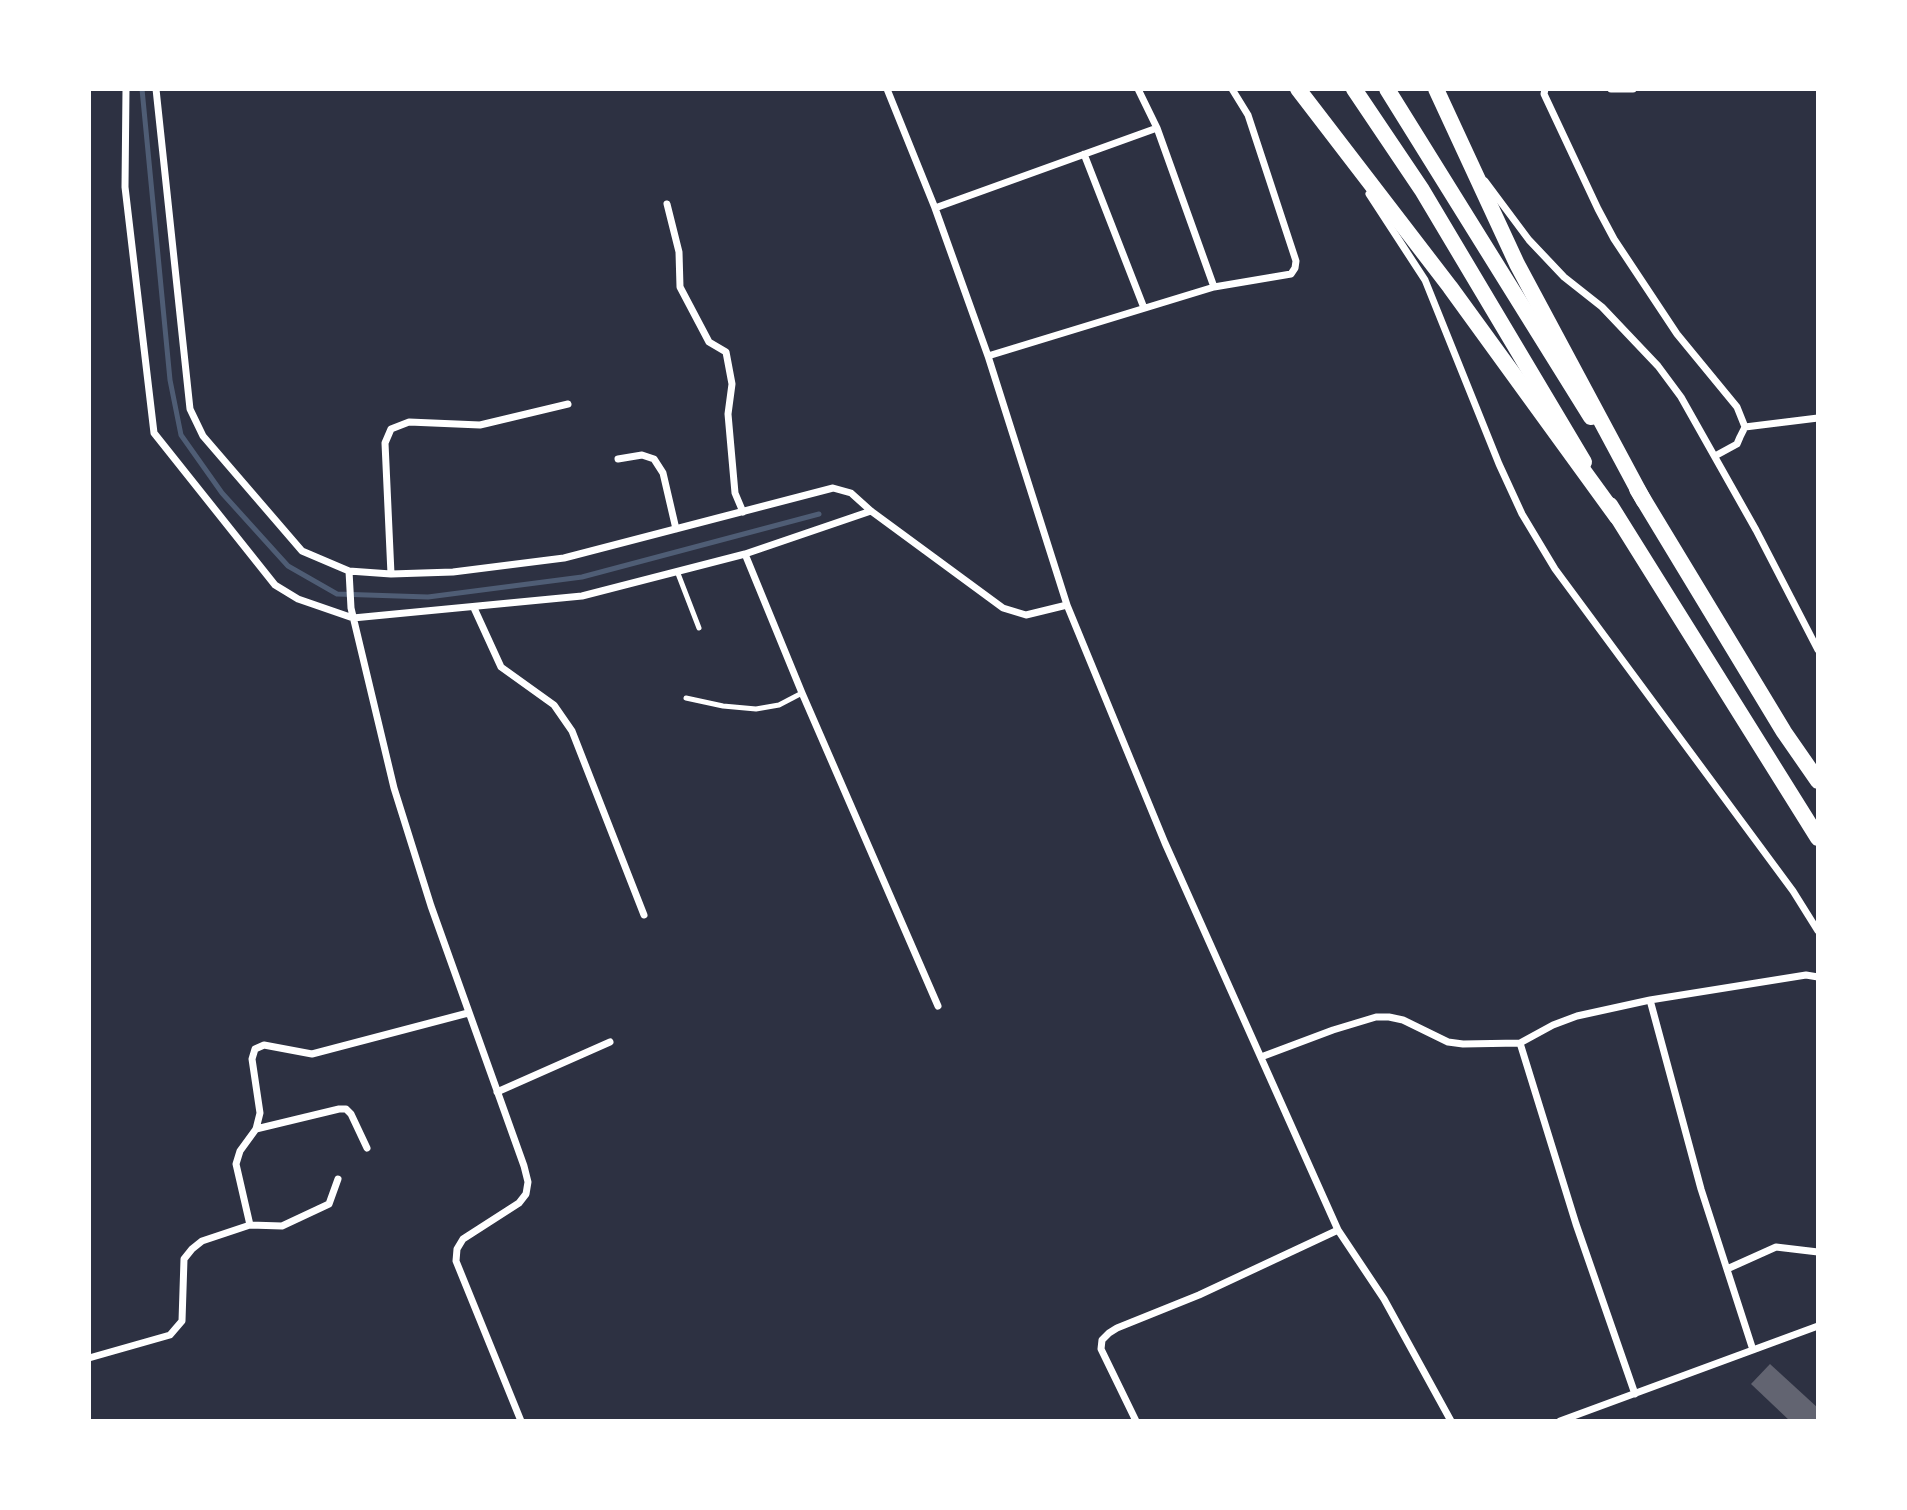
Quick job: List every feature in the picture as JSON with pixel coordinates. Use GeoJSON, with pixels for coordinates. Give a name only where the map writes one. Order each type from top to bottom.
{"type":"FeatureCollection","features":[{"type":"Feature","properties":{"kind":"main road"},"geometry":{"type":"LineString","coordinates":[[1298,89],[1450,287],[1617,517]]}},
{"type":"Feature","properties":{"kind":"main road"},"geometry":{"type":"LineString","coordinates":[[1354,89],[1422,190],[1617,517],[1818,838]]}},
{"type":"Feature","properties":{"kind":"main road"},"geometry":{"type":"LineString","coordinates":[[1387,89],[1644,501],[1784,732],[1818,781]]}},
{"type":"Feature","properties":{"kind":"main road"},"geometry":{"type":"LineString","coordinates":[[1436,89],[1517,264],[1644,501]]}},
{"type":"Feature","properties":{"kind":"street"},"geometry":{"type":"LineString","coordinates":[[126,89],[125,187],[154,433],[275,585],[298,599],[353,618],[582,596],[745,554],[871,511]]}},
{"type":"Feature","properties":{"kind":"street"},"geometry":{"type":"LineString","coordinates":[[156,89],[190,409],[203,436],[302,551],[349,572],[453,572],[564,558],[833,488],[851,493],[871,511],[1003,608],[1026,615],[1067,605]]}},
{"type":"Feature","properties":{"kind":"street"},"geometry":{"type":"LineString","coordinates":[[887,89],[935,208],[988,356],[1067,605],[1165,843],[1338,1230],[1384,1299],[1451,1421]]}},
{"type":"Feature","properties":{"kind":"street"},"geometry":{"type":"LineString","coordinates":[[1138,89],[1157,128],[1214,287]]}},
{"type":"Feature","properties":{"kind":"street"},"geometry":{"type":"LineString","coordinates":[[988,356],[1214,287],[1291,274],[1296,261],[1248,115],[1232,89]]}},
{"type":"Feature","properties":{"kind":"street"},"geometry":{"type":"LineString","coordinates":[[1545,89],[1544,94],[1614,239],[1678,334],[1737,407],[1745,427],[1737,444],[1716,456]]}},
{"type":"Feature","properties":{"kind":"street"},"geometry":{"type":"LineString","coordinates":[[1611,89],[1633,89]]}},
{"type":"Feature","properties":{"kind":"street"},"geometry":{"type":"LineString","coordinates":[[935,208],[1157,128]]}},
{"type":"Feature","properties":{"kind":"street"},"geometry":{"type":"LineString","coordinates":[[1328,130],[1425,280],[1499,464],[1522,514],[1555,569],[1793,891],[1818,931]]}},
{"type":"Feature","properties":{"kind":"street"},"geometry":{"type":"LineString","coordinates":[[1084,154],[1144,308]]}},
{"type":"Feature","properties":{"kind":"street"},"geometry":{"type":"LineString","coordinates":[[1466,155],[1529,240],[1564,277],[1602,307],[1658,366],[1681,397],[1716,456],[1818,650]]}},
{"type":"Feature","properties":{"kind":"street"},"geometry":{"type":"LineString","coordinates":[[667,204],[679,253],[680,287],[709,342],[726,352],[732,384],[728,414],[736,493],[743,512]]}},
{"type":"Feature","properties":{"kind":"street"},"geometry":{"type":"LineString","coordinates":[[391,574],[384,443],[391,429],[409,422],[480,425],[568,404]]}},
{"type":"Feature","properties":{"kind":"street"},"geometry":{"type":"LineString","coordinates":[[1745,427],[1818,418]]}},
{"type":"Feature","properties":{"kind":"street"},"geometry":{"type":"LineString","coordinates":[[618,459],[642,455],[654,459],[663,473],[676,529]]}},
{"type":"Feature","properties":{"kind":"street"},"geometry":{"type":"LineString","coordinates":[[745,554],[802,693],[938,1006]]}},
{"type":"Feature","properties":{"kind":"street"},"geometry":{"type":"LineString","coordinates":[[349,572],[353,618],[394,788],[468,1013],[528,1182],[526,1194],[519,1203],[463,1239],[457,1249],[456,1261],[521,1421]]}},
{"type":"Feature","properties":{"kind":"street"},"geometry":{"type":"LineString","coordinates":[[474,608],[501,667],[554,705],[572,731],[644,915]]}},
{"type":"Feature","properties":{"kind":"street"},"geometry":{"type":"LineString","coordinates":[[1261,1057],[1377,1017],[1403,1020],[1448,1042],[1520,1043],[1553,1025],[1577,1016],[1650,1000],[1806,975],[1818,978]]}},
{"type":"Feature","properties":{"kind":"street"},"geometry":{"type":"LineString","coordinates":[[1650,1000],[1701,1189],[1753,1350]]}},
{"type":"Feature","properties":{"kind":"street"},"geometry":{"type":"LineString","coordinates":[[250,1225],[236,1164],[240,1151],[256,1129],[260,1113],[252,1059],[256,1049],[264,1045],[312,1054],[468,1013]]}},
{"type":"Feature","properties":{"kind":"street"},"geometry":{"type":"LineString","coordinates":[[497,1092],[610,1042]]}},
{"type":"Feature","properties":{"kind":"street"},"geometry":{"type":"LineString","coordinates":[[1520,1043],[1576,1224],[1635,1394]]}},
{"type":"Feature","properties":{"kind":"street"},"geometry":{"type":"LineString","coordinates":[[256,1129],[346,1109],[367,1148]]}},
{"type":"Feature","properties":{"kind":"street"},"geometry":{"type":"LineString","coordinates":[[89,1358],[170,1335],[182,1321],[184,1259],[202,1241],[250,1225],[282,1226],[329,1205],[338,1179]]}},
{"type":"Feature","properties":{"kind":"street"},"geometry":{"type":"LineString","coordinates":[[1136,1421],[1101,1349],[1102,1339],[1117,1328],[1199,1295],[1338,1230]]}},
{"type":"Feature","properties":{"kind":"street"},"geometry":{"type":"LineString","coordinates":[[1727,1269],[1776,1247],[1818,1252]]}},
{"type":"Feature","properties":{"kind":"street"},"geometry":{"type":"LineString","coordinates":[[1560,1421],[1818,1326]]}},
{"type":"Feature","properties":{"kind":"lane"},"geometry":{"type":"LineString","coordinates":[[677,571],[699,628]]}},
{"type":"Feature","properties":{"kind":"lane"},"geometry":{"type":"LineString","coordinates":[[686,698],[723,706],[757,709],[779,705],[802,693]]}},
{"type":"Feature","properties":{"kind":"building"},"geometry":{"type":"Polygon","coordinates":[[[1770,1364],[1818,1408],[1818,1421],[1790,1421],[1751,1384],[1770,1364]]]}},
{"type":"Feature","properties":{"kind":"waterway"},"geometry":{"type":"LineString","coordinates":[[142,89],[170,380],[181,435],[222,493],[288,566],[337,594],[428,597],[582,577],[819,514]]}}]}
